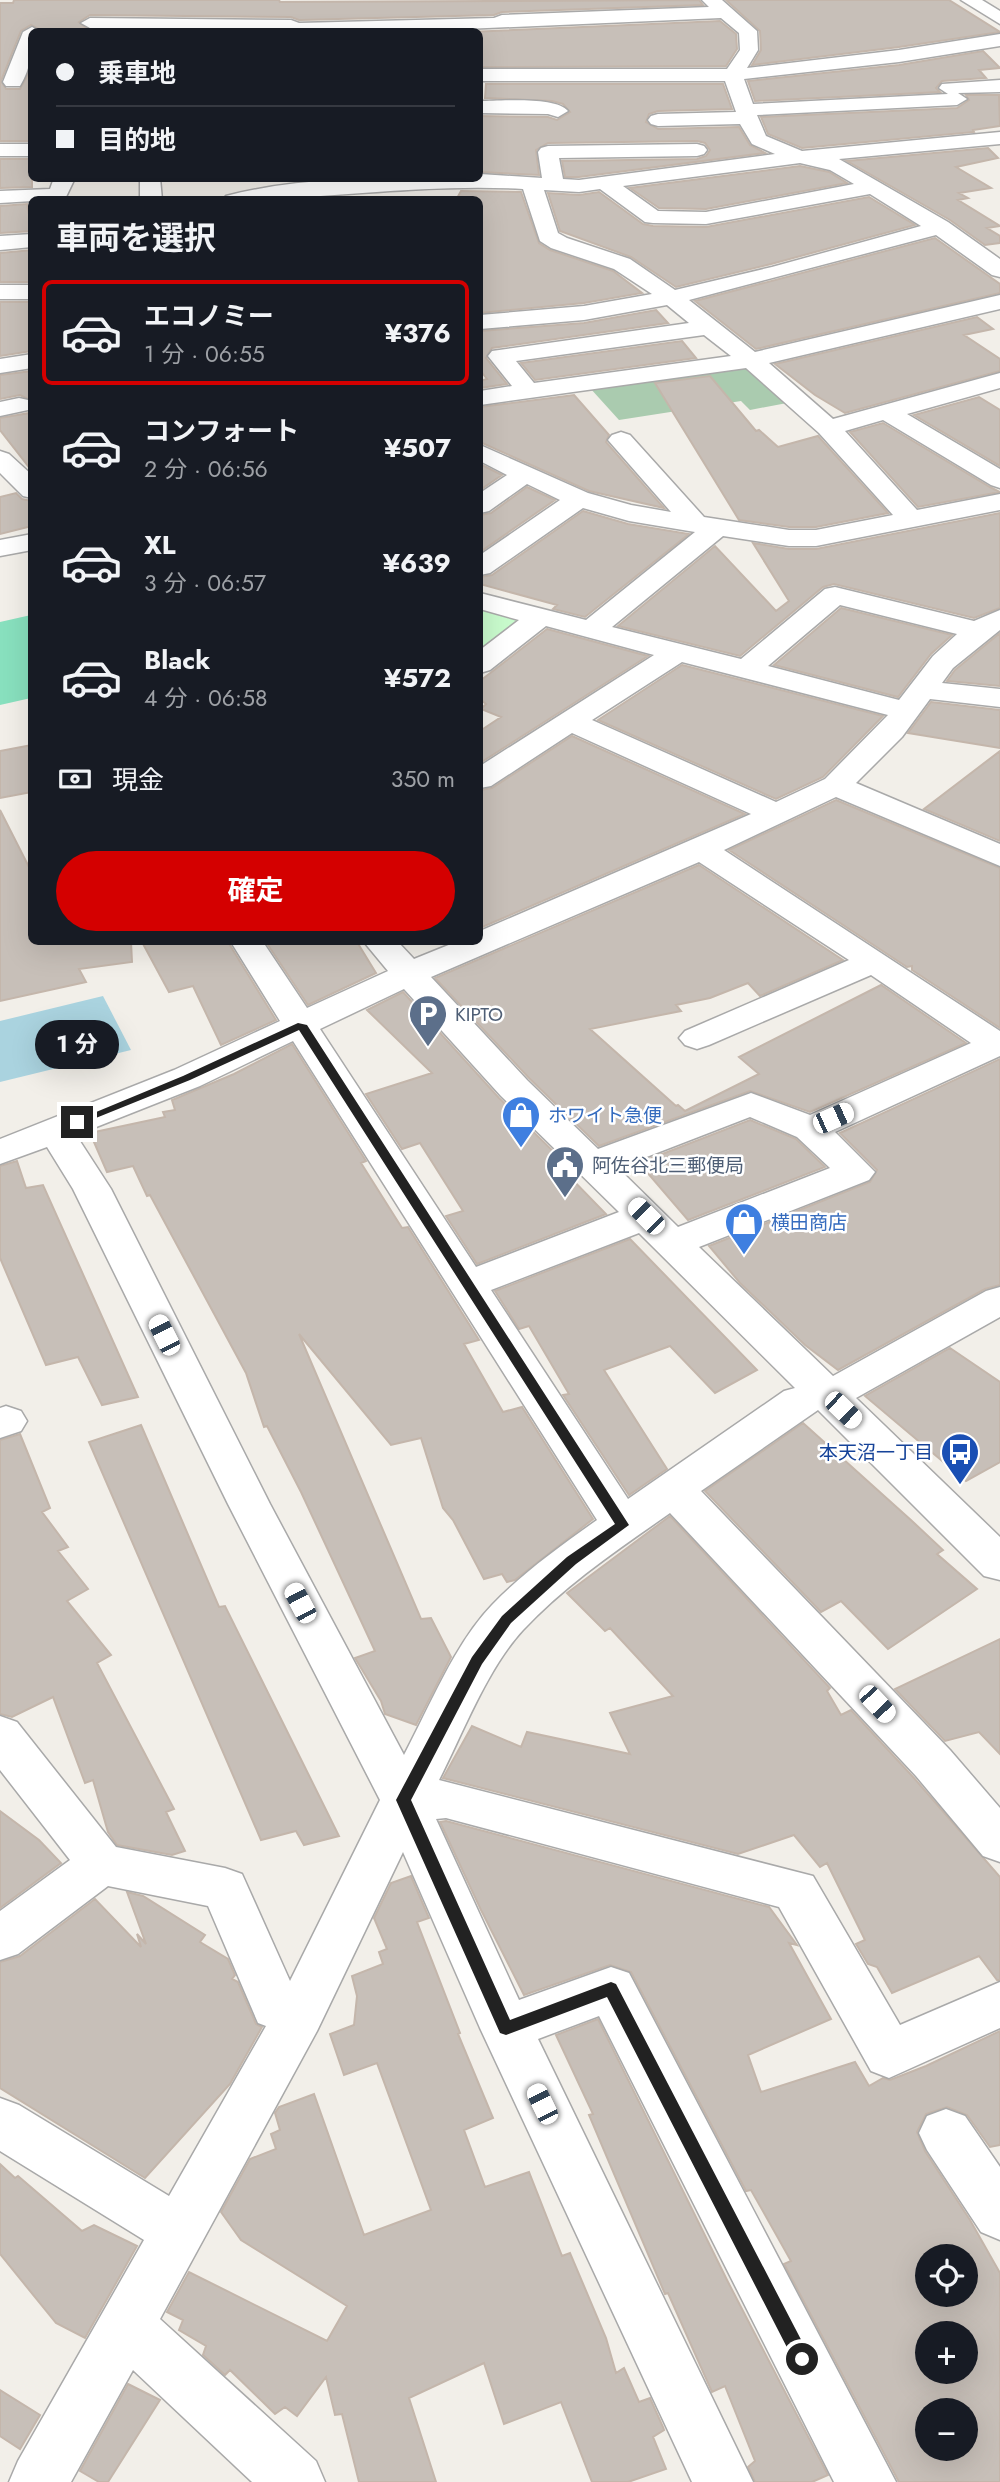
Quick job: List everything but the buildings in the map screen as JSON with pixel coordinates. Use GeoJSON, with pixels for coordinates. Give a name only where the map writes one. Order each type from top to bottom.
{"type":"FeatureCollection","features":[{"type":"Feature","properties":{"kind":"street"},"geometry":{"type":"LineString","coordinates":[[165,24],[167,0]]}},
{"type":"Feature","properties":{"kind":"street"},"geometry":{"type":"LineString","coordinates":[[497,0],[504,26]]}},
{"type":"Feature","properties":{"kind":"street"},"geometry":{"type":"LineString","coordinates":[[970,0],[1000,19]]}},
{"type":"Feature","properties":{"kind":"street"},"geometry":{"type":"LineString","coordinates":[[104,1],[90,23],[124,27],[165,24],[217,28],[291,24],[504,26],[718,6],[748,31],[749,50],[733,75]]}},
{"type":"Feature","properties":{"kind":"street"},"geometry":{"type":"LineString","coordinates":[[31,28],[38,14]]}},
{"type":"Feature","properties":{"kind":"street"},"geometry":{"type":"LineString","coordinates":[[603,16],[618,36]]}},
{"type":"Feature","properties":{"kind":"street"},"geometry":{"type":"LineString","coordinates":[[15,81],[26,38]]}},
{"type":"Feature","properties":{"kind":"street"},"geometry":{"type":"LineString","coordinates":[[483,75],[733,75],[899,57],[1000,40]]}},
{"type":"Feature","properties":{"kind":"street"},"geometry":{"type":"LineString","coordinates":[[632,55],[646,75]]}},
{"type":"Feature","properties":{"kind":"street"},"geometry":{"type":"LineString","coordinates":[[511,57],[517,75]]}},
{"type":"Feature","properties":{"kind":"street"},"geometry":{"type":"LineString","coordinates":[[899,57],[951,94],[997,138]]}},
{"type":"Feature","properties":{"kind":"street"},"geometry":{"type":"LineString","coordinates":[[733,75],[752,131],[759,141],[800,157],[837,165],[968,245],[1000,270]]}},
{"type":"Feature","properties":{"kind":"street"},"geometry":{"type":"LineString","coordinates":[[658,120],[951,94],[1000,86]]}},
{"type":"Feature","properties":{"kind":"street"},"geometry":{"type":"LineString","coordinates":[[483,107],[552,108],[558,111]]}},
{"type":"Feature","properties":{"kind":"street"},"geometry":{"type":"LineString","coordinates":[[483,180],[542,184],[605,183],[800,157],[997,138]]}},
{"type":"Feature","properties":{"kind":"street"},"geometry":{"type":"LineString","coordinates":[[716,168],[711,149],[548,152],[542,184],[548,236],[559,243],[622,264],[671,297],[751,360],[828,428],[911,519]]}},
{"type":"Feature","properties":{"kind":"street"},"geometry":{"type":"LineString","coordinates":[[50,196],[58,195],[63,182]]}},
{"type":"Feature","properties":{"kind":"street"},"geometry":{"type":"LineString","coordinates":[[244,196],[273,185],[405,182]]}},
{"type":"Feature","properties":{"kind":"street"},"geometry":{"type":"LineString","coordinates":[[605,183],[653,217],[706,218],[873,187]]}},
{"type":"Feature","properties":{"kind":"street"},"geometry":{"type":"LineString","coordinates":[[0,197],[28,197]]}},
{"type":"Feature","properties":{"kind":"street"},"geometry":{"type":"LineString","coordinates":[[483,323],[615,309],[814,264],[940,228]]}},
{"type":"Feature","properties":{"kind":"street"},"geometry":{"type":"LineString","coordinates":[[968,245],[1000,239]]}},
{"type":"Feature","properties":{"kind":"street"},"geometry":{"type":"LineString","coordinates":[[0,243],[28,240]]}},
{"type":"Feature","properties":{"kind":"street"},"geometry":{"type":"LineString","coordinates":[[0,292],[28,292]]}},
{"type":"Feature","properties":{"kind":"street"},"geometry":{"type":"LineString","coordinates":[[483,398],[751,360],[1000,302]]}},
{"type":"Feature","properties":{"kind":"street"},"geometry":{"type":"LineString","coordinates":[[528,391],[500,356],[709,327]]}},
{"type":"Feature","properties":{"kind":"street"},"geometry":{"type":"LineString","coordinates":[[0,343],[28,355]]}},
{"type":"Feature","properties":{"kind":"street"},"geometry":{"type":"LineString","coordinates":[[0,366],[28,357]]}},
{"type":"Feature","properties":{"kind":"street"},"geometry":{"type":"LineString","coordinates":[[828,428],[1000,380]]}},
{"type":"Feature","properties":{"kind":"street"},"geometry":{"type":"LineString","coordinates":[[975,387],[1000,401]]}},
{"type":"Feature","properties":{"kind":"street"},"geometry":{"type":"LineString","coordinates":[[887,412],[1000,480]]}},
{"type":"Feature","properties":{"kind":"street"},"geometry":{"type":"LineString","coordinates":[[621,440],[707,525]]}},
{"type":"Feature","properties":{"kind":"street"},"geometry":{"type":"LineString","coordinates":[[483,453],[579,499],[629,513],[789,538],[816,538],[1000,502]]}},
{"type":"Feature","properties":{"kind":"street"},"geometry":{"type":"LineString","coordinates":[[0,459],[28,486]]}},
{"type":"Feature","properties":{"kind":"street"},"geometry":{"type":"LineString","coordinates":[[483,503],[525,474]]}},
{"type":"Feature","properties":{"kind":"street"},"geometry":{"type":"LineString","coordinates":[[483,565],[579,499]]}},
{"type":"Feature","properties":{"kind":"street"},"geometry":{"type":"LineString","coordinates":[[590,630],[707,525]]}},
{"type":"Feature","properties":{"kind":"street"},"geometry":{"type":"LineString","coordinates":[[0,548],[28,543]]}},
{"type":"Feature","properties":{"kind":"street"},"geometry":{"type":"LineString","coordinates":[[746,670],[835,594],[989,625]]}},
{"type":"Feature","properties":{"kind":"street"},"geometry":{"type":"LineString","coordinates":[[483,602],[746,670],[915,701],[1000,698]]}},
{"type":"Feature","properties":{"kind":"street"},"geometry":{"type":"LineString","coordinates":[[483,662],[540,617]]}},
{"type":"Feature","properties":{"kind":"street"},"geometry":{"type":"LineString","coordinates":[[483,942],[701,849],[836,786],[891,731],[943,662],[989,625]]}},
{"type":"Feature","properties":{"kind":"street"},"geometry":{"type":"LineString","coordinates":[[483,777],[678,652]]}},
{"type":"Feature","properties":{"kind":"street"},"geometry":{"type":"LineString","coordinates":[[571,722],[777,814]]}},
{"type":"Feature","properties":{"kind":"street"},"geometry":{"type":"LineString","coordinates":[[836,786],[998,853]]}},
{"type":"Feature","properties":{"kind":"street"},"geometry":{"type":"LineString","coordinates":[[701,849],[998,1044]]}},
{"type":"Feature","properties":{"kind":"street"},"geometry":{"type":"LineString","coordinates":[[249,945],[622,1525]]}},
{"type":"Feature","properties":{"kind":"street"},"geometry":{"type":"LineString","coordinates":[[383,945],[514,1088],[827,1394],[995,1550]]}},
{"type":"Feature","properties":{"kind":"street"},"geometry":{"type":"LineString","coordinates":[[0,1152],[187,1078],[476,945]]}},
{"type":"Feature","properties":{"kind":"street"},"geometry":{"type":"LineString","coordinates":[[697,1038],[874,961]]}},
{"type":"Feature","properties":{"kind":"street"},"geometry":{"type":"LineString","coordinates":[[810,1129],[998,1044]]}},
{"type":"Feature","properties":{"kind":"street"},"geometry":{"type":"LineString","coordinates":[[593,1164],[751,1104],[810,1129],[856,1172],[673,1243]]}},
{"type":"Feature","properties":{"kind":"street"},"geometry":{"type":"LineString","coordinates":[[55,1130],[92,1189],[249,1504],[404,1800],[506,2028],[723,2482]]}},
{"type":"Feature","properties":{"kind":"street"},"geometry":{"type":"LineString","coordinates":[[469,1284],[646,1216]]}},
{"type":"Feature","properties":{"kind":"street"},"geometry":{"type":"LineString","coordinates":[[39,2482],[299,2015],[404,1800],[477,1661],[506,1619],[571,1560],[799,1401],[849,1386],[1000,1300]]}},
{"type":"Feature","properties":{"kind":"street"},"geometry":{"type":"LineString","coordinates":[[674,1490],[933,1763],[1000,1842]]}},
{"type":"Feature","properties":{"kind":"street"},"geometry":{"type":"LineString","coordinates":[[0,1735],[101,1864],[225,1889],[276,2007],[299,2015]]}},
{"type":"Feature","properties":{"kind":"street"},"geometry":{"type":"LineString","coordinates":[[404,1800],[446,1799],[796,1891],[889,2055],[1000,2004]]}},
{"type":"Feature","properties":{"kind":"street"},"geometry":{"type":"LineString","coordinates":[[0,1939],[101,1864]]}},
{"type":"Feature","properties":{"kind":"street"},"geometry":{"type":"LineString","coordinates":[[506,2028],[611,1989],[866,2482]]}},
{"type":"Feature","properties":{"kind":"street"},"geometry":{"type":"LineString","coordinates":[[3,2127],[178,2231]]}},
{"type":"Feature","properties":{"kind":"street"},"geometry":{"type":"LineString","coordinates":[[946,2133],[1000,2214]]}},
{"type":"Feature","properties":{"kind":"street"},"geometry":{"type":"LineString","coordinates":[[126,2325],[295,2482]]}},
{"type":"Feature","properties":{"kind":"green space"},"geometry":{"type":"Polygon","coordinates":[[[748,366],[787,403],[750,410],[741,401],[619,420],[590,388],[748,366]]]}},
{"type":"Feature","properties":{"kind":"green space"},"geometry":{"type":"Polygon","coordinates":[[[483,606],[529,618],[483,655],[483,606]]]}},
{"type":"Feature","properties":{"kind":"green space"},"geometry":{"type":"Polygon","coordinates":[[[28,616],[28,699],[0,705],[0,622],[28,616]]]}},
{"type":"Feature","properties":{"kind":"water"},"geometry":{"type":"Polygon","coordinates":[[[103,996],[131,1050],[0,1082],[0,1021],[103,996]]]}},
{"type":"Feature","properties":{"kind":"place","name":"KIPTO"},"geometry":{"type":"Point","coordinates":[428,1048]}},
{"type":"Feature","properties":{"kind":"place","name":"ホワイト急便"},"geometry":{"type":"Point","coordinates":[521,1149]}},
{"type":"Feature","properties":{"kind":"place","name":"阿佐谷北三郵便局"},"geometry":{"type":"Point","coordinates":[565,1199]}},
{"type":"Feature","properties":{"kind":"place","name":"横田商店"},"geometry":{"type":"Point","coordinates":[744,1256]}},
{"type":"Feature","properties":{"kind":"place","name":"本天沼一丁目"},"geometry":{"type":"Point","coordinates":[960,1486]}},
{"type":"Feature","properties":{"kind":"route"},"geometry":{"type":"LineString","coordinates":[[77,1122],[187,1078],[302,1025],[622,1525],[571,1560],[506,1619],[477,1661],[404,1800],[506,2028],[611,1989],[802,2359]]}}]}
